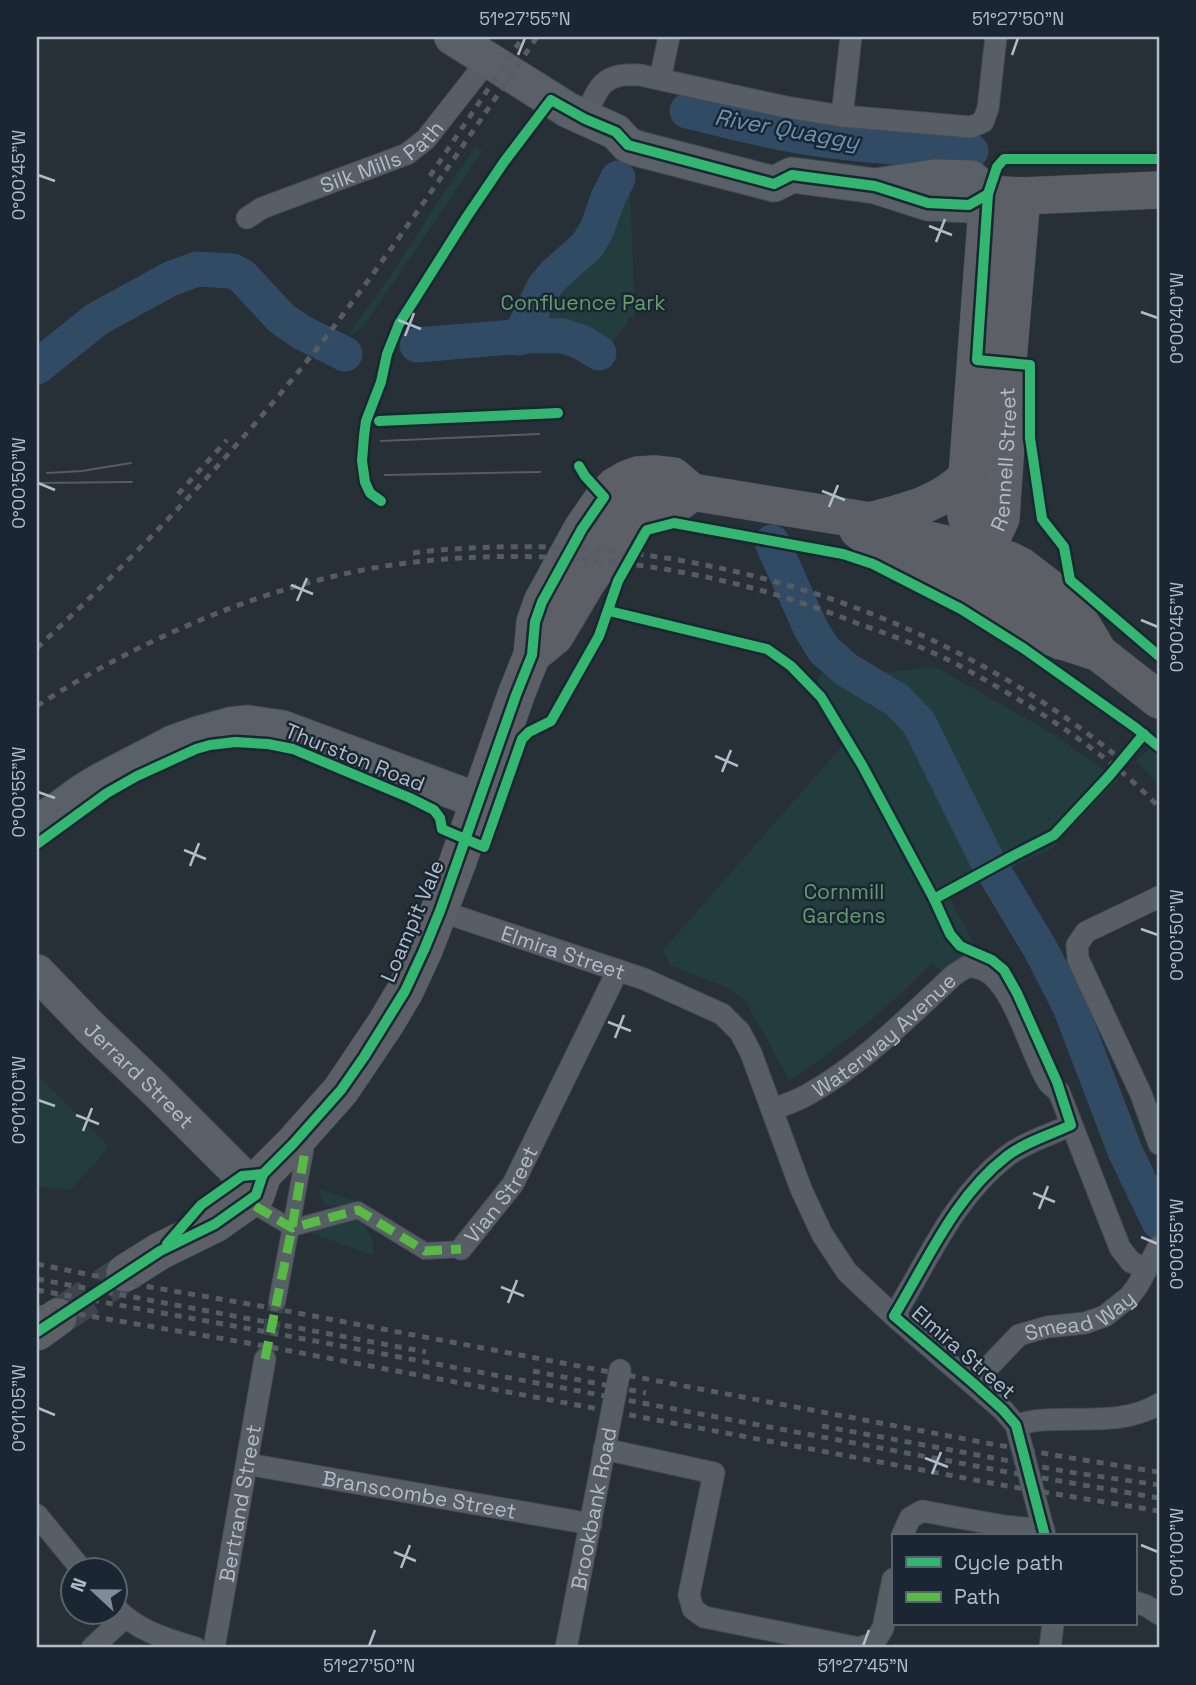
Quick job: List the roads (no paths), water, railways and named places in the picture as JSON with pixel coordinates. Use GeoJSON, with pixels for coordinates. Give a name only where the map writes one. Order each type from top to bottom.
{"type":"FeatureCollection","features":[{"type":"Feature","properties":{"kind":"highway"},"geometry":{"type":"LineString","coordinates":[[1005,195],[1159,190]]}},
{"type":"Feature","properties":{"kind":"highway","name":"Rennell Street"},"geometry":{"type":"LineString","coordinates":[[982,552],[966,514],[967,477],[1005,195]]}},
{"type":"Feature","properties":{"kind":"highway","name":"Rennell Street"},"geometry":{"type":"LineString","coordinates":[[849,518],[892,556],[931,575],[947,574],[961,569],[982,552],[996,530],[1003,503],[1008,414],[1005,195]]}},
{"type":"Feature","properties":{"kind":"highway","name":"Loampit Vale"},"geometry":{"type":"LineString","coordinates":[[125,1273],[160,1251],[215,1224],[256,1195],[253,1185],[341,1090],[365,1057],[405,991],[440,911],[532,656],[535,622],[542,602],[582,529],[604,497],[627,479],[654,474],[673,475],[692,492]]}},
{"type":"Feature","properties":{"kind":"highway","name":"Rennell Street"},"geometry":{"type":"LineString","coordinates":[[849,518],[934,502],[956,488],[967,477]]}},
{"type":"Feature","properties":{"kind":"highway","name":"Rennell Street"},"geometry":{"type":"LineString","coordinates":[[692,492],[849,518],[982,552]]}},
{"type":"Feature","properties":{"kind":"highway"},"geometry":{"type":"LineString","coordinates":[[982,552],[996,576],[1036,610],[1061,641]]}},
{"type":"Feature","properties":{"kind":"highway"},"geometry":{"type":"LineString","coordinates":[[982,552],[1021,566],[1069,603],[1099,653]]}},
{"type":"Feature","properties":{"kind":"highway"},"geometry":{"type":"LineString","coordinates":[[931,575],[1023,628],[1099,653],[1159,700]]}},
{"type":"Feature","properties":{"kind":"main road"},"geometry":{"type":"LineString","coordinates":[[476,47],[568,110],[601,125],[633,124],[646,127],[781,163],[792,175],[875,186],[935,177],[971,178],[1005,195]]}},
{"type":"Feature","properties":{"kind":"main road","name":"Thurston Road"},"geometry":{"type":"LineString","coordinates":[[37,822],[100,781],[173,743],[209,730],[248,723],[282,728],[479,801]]}},
{"type":"Feature","properties":{"kind":"main road","name":"Jerrard Street"},"geometry":{"type":"LineString","coordinates":[[37,972],[253,1185]]}},
{"type":"Feature","properties":{"kind":"street"},"geometry":{"type":"LineString","coordinates":[[660,79],[669,37]]}},
{"type":"Feature","properties":{"kind":"street"},"geometry":{"type":"LineString","coordinates":[[842,116],[851,37]]}},
{"type":"Feature","properties":{"kind":"street"},"geometry":{"type":"LineString","coordinates":[[601,125],[594,97],[601,86],[616,75],[640,75],[786,107],[842,116],[971,127],[983,122],[988,108],[996,37]]}},
{"type":"Feature","properties":{"kind":"street","name":"Silk Mills Path"},"geometry":{"type":"LineString","coordinates":[[247,218],[262,208],[407,154],[426,139],[476,47]]}},
{"type":"Feature","properties":{"kind":"street"},"geometry":{"type":"LineString","coordinates":[[1159,897],[1087,932],[1077,944],[1079,959],[1150,1090],[1159,1144]]}},
{"type":"Feature","properties":{"kind":"street","name":"Elmira Street"},"geometry":{"type":"LineString","coordinates":[[440,911],[644,979],[722,1014],[740,1032],[751,1053],[801,1189],[822,1234],[847,1272],[1003,1410],[1016,1425],[1045,1533]]}},
{"type":"Feature","properties":{"kind":"street","name":"Waterway Avenue"},"geometry":{"type":"LineString","coordinates":[[772,1110],[806,1096],[831,1080],[870,1051],[954,975],[968,966],[983,969],[1001,984],[1024,1028],[1047,1082],[1059,1092],[1120,1248],[1131,1262],[1147,1269]]}},
{"type":"Feature","properties":{"kind":"street","name":"Vian Street"},"geometry":{"type":"LineString","coordinates":[[292,1228],[358,1210],[425,1251],[461,1249],[513,1184],[618,970]]}},
{"type":"Feature","properties":{"kind":"street"},"geometry":{"type":"LineString","coordinates":[[894,1316],[929,1253],[966,1196],[1007,1156],[1070,1125]]}},
{"type":"Feature","properties":{"kind":"street"},"geometry":{"type":"LineString","coordinates":[[277,1301],[306,1151]]}},
{"type":"Feature","properties":{"kind":"street"},"geometry":{"type":"LineString","coordinates":[[253,1185],[292,1228]]}},
{"type":"Feature","properties":{"kind":"street","name":"Smead Way"},"geometry":{"type":"LineString","coordinates":[[973,1383],[1019,1335],[1047,1327],[1085,1323],[1105,1316],[1130,1296],[1159,1246]]}},
{"type":"Feature","properties":{"kind":"street","name":"Bertrand Street"},"geometry":{"type":"LineString","coordinates":[[214,1648],[265,1359]]}},
{"type":"Feature","properties":{"kind":"street","name":"Brookbank Road"},"geometry":{"type":"LineString","coordinates":[[566,1648],[620,1370]]}},
{"type":"Feature","properties":{"kind":"street"},"geometry":{"type":"LineString","coordinates":[[1016,1425],[1041,1420],[1107,1420],[1147,1411],[1159,1404]]}},
{"type":"Feature","properties":{"kind":"street"},"geometry":{"type":"LineString","coordinates":[[604,1450],[714,1473],[689,1595],[693,1609],[704,1617],[859,1648],[874,1643],[883,1628],[892,1584]]}},
{"type":"Feature","properties":{"kind":"street","name":"Branscombe Street"},"geometry":{"type":"LineString","coordinates":[[247,1464],[591,1524]]}},
{"type":"Feature","properties":{"kind":"street"},"geometry":{"type":"LineString","coordinates":[[903,1534],[910,1517],[922,1511],[1045,1533]]}},
{"type":"Feature","properties":{"kind":"street"},"geometry":{"type":"LineString","coordinates":[[37,1515],[71,1556]]}},
{"type":"Feature","properties":{"kind":"street"},"geometry":{"type":"LineString","coordinates":[[1136,1602],[1159,1614]]}},
{"type":"Feature","properties":{"kind":"street"},"geometry":{"type":"LineString","coordinates":[[130,1620],[149,1632],[196,1648]]}},
{"type":"Feature","properties":{"kind":"street"},"geometry":{"type":"LineString","coordinates":[[92,1648],[110,1626]]}},
{"type":"Feature","properties":{"kind":"street"},"geometry":{"type":"LineString","coordinates":[[1050,1648],[1053,1626]]}},
{"type":"Feature","properties":{"kind":"waterway","name":"River Quaggy"},"geometry":{"type":"LineString","coordinates":[[687,111],[811,138],[880,146],[971,151]]}},
{"type":"Feature","properties":{"kind":"waterway","name":"River Quaggy"},"geometry":{"type":"LineString","coordinates":[[519,338],[544,287],[588,245],[618,178]]}},
{"type":"Feature","properties":{"kind":"waterway"},"geometry":{"type":"LineString","coordinates":[[37,367],[97,319],[170,279],[197,269],[232,271],[242,276],[281,318],[301,332],[345,354]]}},
{"type":"Feature","properties":{"kind":"waterway"},"geometry":{"type":"LineString","coordinates":[[417,345],[538,335],[563,336],[581,342],[599,353]]}},
{"type":"Feature","properties":{"kind":"waterway"},"geometry":{"type":"LineString","coordinates":[[772,542],[811,629],[824,650],[847,670],[897,700],[919,723],[987,860],[1041,950],[1070,1007],[1125,1151],[1159,1222]]}},
{"type":"Feature","properties":{"kind":"tunnel"},"geometry":{"type":"LineString","coordinates":[[58,1317],[125,1273]]}},
{"type":"Feature","properties":{"kind":"tunnel"},"geometry":{"type":"LineString","coordinates":[[265,1359],[277,1302]]}},
{"type":"Feature","properties":{"kind":"tram line"},"geometry":{"type":"LineString","coordinates":[[381,441],[539,434]]}},
{"type":"Feature","properties":{"kind":"tram line"},"geometry":{"type":"LineString","coordinates":[[47,473],[82,471],[131,463]]}},
{"type":"Feature","properties":{"kind":"tram line"},"geometry":{"type":"LineString","coordinates":[[385,475],[540,472]]}},
{"type":"Feature","properties":{"kind":"tram line"},"geometry":{"type":"LineString","coordinates":[[37,483],[132,482]]}},
{"type":"Feature","properties":{"kind":"railway"},"geometry":{"type":"LineString","coordinates":[[430,176],[523,37]]}},
{"type":"Feature","properties":{"kind":"railway"},"geometry":{"type":"LineString","coordinates":[[37,648],[188,498],[293,379],[380,263],[537,37]]}},
{"type":"Feature","properties":{"kind":"railway"},"geometry":{"type":"LineString","coordinates":[[178,494],[227,440]]}},
{"type":"Feature","properties":{"kind":"railway"},"geometry":{"type":"LineString","coordinates":[[413,553],[497,547],[580,549],[662,557],[744,573],[824,596],[902,626],[976,663],[1047,705],[1114,754]]}},
{"type":"Feature","properties":{"kind":"railway"},"geometry":{"type":"LineString","coordinates":[[37,706],[77,681],[162,637],[207,617],[300,585],[346,573],[439,560],[486,557],[581,559],[721,580],[825,611],[923,648],[981,677],[1062,727],[1101,755],[1159,807]]}},
{"type":"Feature","properties":{"kind":"railway"},"geometry":{"type":"LineString","coordinates":[[37,1264],[981,1442],[1159,1472]]}},
{"type":"Feature","properties":{"kind":"railway"},"geometry":{"type":"LineString","coordinates":[[37,1279],[426,1352]]}},
{"type":"Feature","properties":{"kind":"railway"},"geometry":{"type":"LineString","coordinates":[[37,1290],[1159,1498]]}},
{"type":"Feature","properties":{"kind":"railway"},"geometry":{"type":"LineString","coordinates":[[37,1307],[248,1343],[1007,1486],[1159,1511]]}},
{"type":"Feature","properties":{"kind":"railway"},"geometry":{"type":"LineString","coordinates":[[533,1371],[646,1393]]}},
{"type":"Feature","properties":{"kind":"railway"},"geometry":{"type":"LineString","coordinates":[[822,1426],[1069,1472],[1159,1485]]}},
{"type":"Feature","properties":{"kind":"park label","name":"Confluence Park"},"geometry":{"type":"Point","coordinates":[583,302]}},
{"type":"Feature","properties":{"kind":"park label","name":"Cornmill Gardens"},"geometry":{"type":"Point","coordinates":[844,903]}}]}
